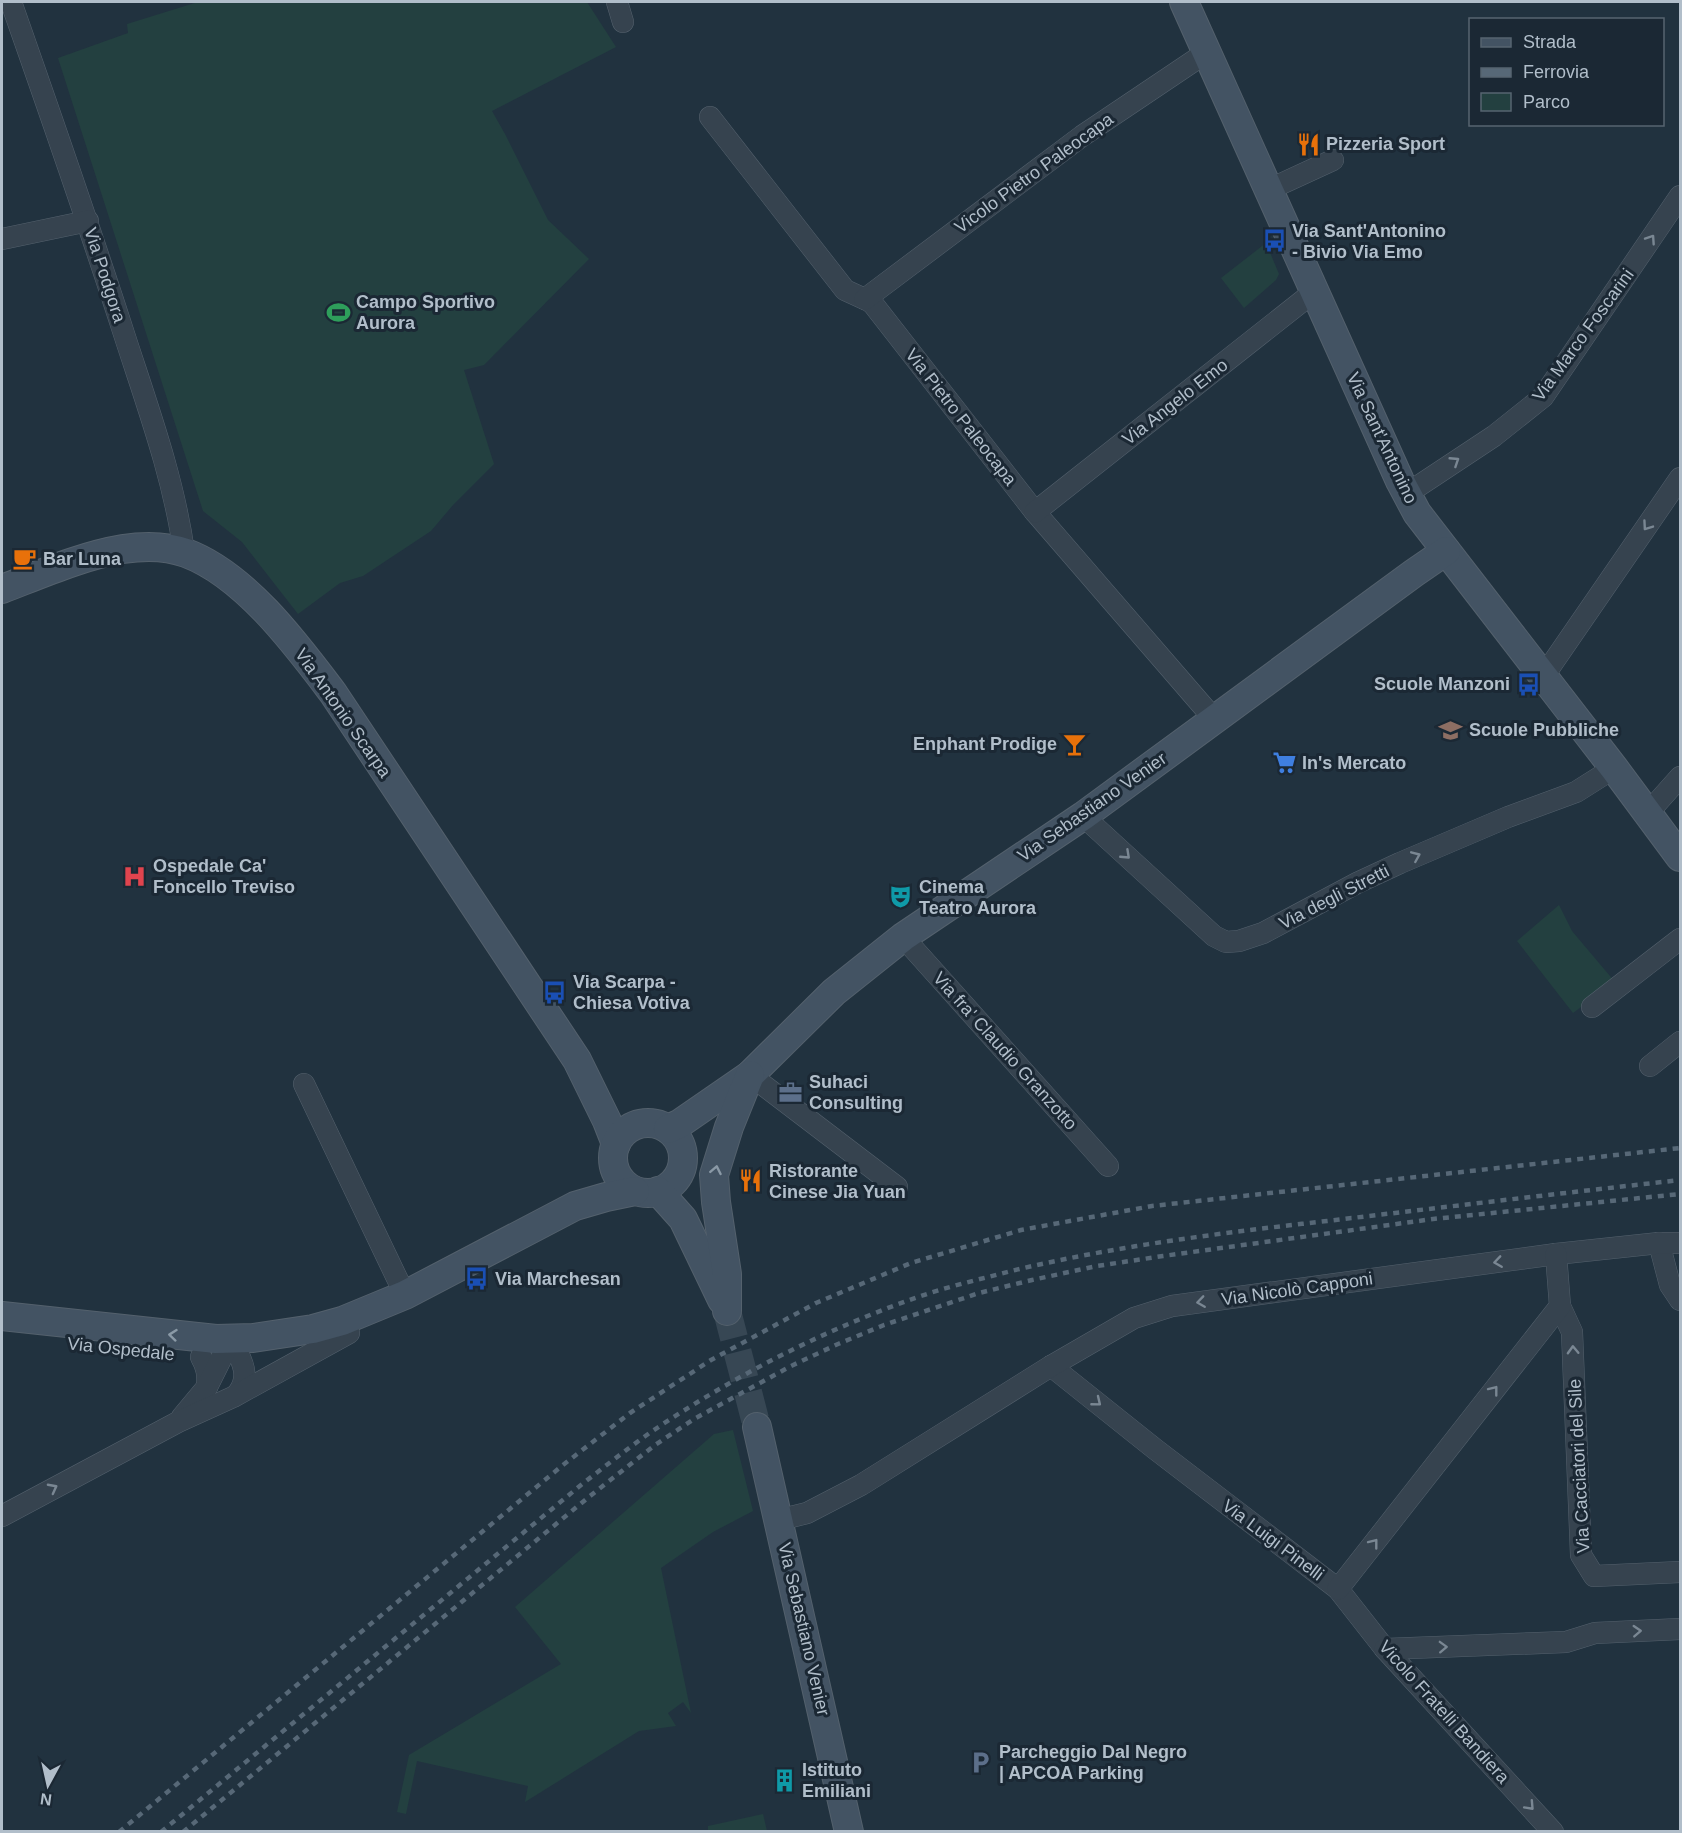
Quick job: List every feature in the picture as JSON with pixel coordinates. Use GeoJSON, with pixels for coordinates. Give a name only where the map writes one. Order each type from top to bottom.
{"type":"FeatureCollection","features":[{"type":"Feature","properties":{"kind":"street","name":"Via Podgora"},"geometry":{"type":"LineString","coordinates":[[10,2],[88,221],[173,495],[184,552]]}},
{"type":"Feature","properties":{"kind":"street"},"geometry":{"type":"LineString","coordinates":[[617,2],[623,22]]}},
{"type":"Feature","properties":{"kind":"street","name":"Via Sant'Antonino"},"geometry":{"type":"LineString","coordinates":[[1184,2],[1405,492],[1417,513],[1614,768],[1680,858]]}},
{"type":"Feature","properties":{"kind":"street","name":"Vicolo Pietro Paleocapa"},"geometry":{"type":"LineString","coordinates":[[865,299],[1082,136],[1207,52]]}},
{"type":"Feature","properties":{"kind":"street","name":"Via Pietro Paleocapa"},"geometry":{"type":"LineString","coordinates":[[710,117],[844,290],[873,304],[1035,512],[1214,719]]}},
{"type":"Feature","properties":{"kind":"street"},"geometry":{"type":"LineString","coordinates":[[1270,189],[1333,160]]}},
{"type":"Feature","properties":{"kind":"street","name":"Via Marco Foscarini"},"geometry":{"type":"LineString","coordinates":[[1405,492],[1420,485],[1494,436],[1543,397],[1680,196]]}},
{"type":"Feature","properties":{"kind":"street"},"geometry":{"type":"LineString","coordinates":[[2,239],[88,221]]}},
{"type":"Feature","properties":{"kind":"street","name":"Via Angelo Emo"},"geometry":{"type":"LineString","coordinates":[[1035,512],[1315,291]]}},
{"type":"Feature","properties":{"kind":"street"},"geometry":{"type":"LineString","coordinates":[[1543,676],[1680,478]]}},
{"type":"Feature","properties":{"kind":"street","name":"Via Antonio Scarpa"},"geometry":{"type":"LineString","coordinates":[[2,589],[60,566],[123,549],[155,547],[184,552],[212,566],[236,584],[300,650],[333,693],[577,1060],[607,1121],[614,1153]]}},
{"type":"Feature","properties":{"kind":"street","name":"Via Sebastiano Venier"},"geometry":{"type":"LineString","coordinates":[[646,1191],[673,1183],[679,1176],[682,1165],[718,1123],[750,1076],[834,992],[903,937],[1083,816],[1446,551]]}},
{"type":"Feature","properties":{"kind":"street","name":"Via degli Stretti"},"geometry":{"type":"LineString","coordinates":[[1083,816],[1214,936],[1226,942],[1239,941],[1263,933],[1400,863],[1508,817],[1576,792],[1614,768]]}},
{"type":"Feature","properties":{"kind":"street"},"geometry":{"type":"LineString","coordinates":[[1647,814],[1680,777]]}},
{"type":"Feature","properties":{"kind":"street","name":"Via fra' Claudio Granzotto"},"geometry":{"type":"LineString","coordinates":[[903,937],[1108,1166]]}},
{"type":"Feature","properties":{"kind":"street"},"geometry":{"type":"LineString","coordinates":[[1592,1007],[1680,939]]}},
{"type":"Feature","properties":{"kind":"street"},"geometry":{"type":"LineString","coordinates":[[1650,1066],[1680,1042]]}},
{"type":"Feature","properties":{"kind":"street","name":"Via Antonio Scarpa"},"geometry":{"type":"LineString","coordinates":[[577,1060],[624,1109],[655,1126]]}},
{"type":"Feature","properties":{"kind":"street"},"geometry":{"type":"LineString","coordinates":[[727,1311],[727,1274],[714,1175],[729,1127],[750,1076],[897,1187]]}},
{"type":"Feature","properties":{"kind":"street","name":"Via Sebastiano Venier"},"geometry":{"type":"LineString","coordinates":[[575,1206],[594,1187],[614,1153],[623,1132],[632,1126],[679,1124],[750,1076]]}},
{"type":"Feature","properties":{"kind":"street"},"geometry":{"type":"LineString","coordinates":[[304,1084],[405,1295]]}},
{"type":"Feature","properties":{"kind":"street"},"geometry":{"type":"LineString","coordinates":[[655,1126],[677,1137],[681,1146],[682,1165],[697,1195],[708,1225],[727,1311]]}},
{"type":"Feature","properties":{"kind":"street"},"geometry":{"type":"LineString","coordinates":[[614,1153],[617,1176],[625,1185],[646,1191],[682,1219],[727,1311]]}},
{"type":"Feature","properties":{"kind":"street"},"geometry":{"type":"LineString","coordinates":[[178,1422],[207,1387],[208,1374],[224,1353],[280,1335],[342,1321],[405,1295],[575,1206],[606,1197],[646,1191]]}},
{"type":"Feature","properties":{"kind":"street"},"geometry":{"type":"LineString","coordinates":[[1659,1243],[1670,1285],[1680,1300]]}},
{"type":"Feature","properties":{"kind":"street"},"geometry":{"type":"LineString","coordinates":[[1560,1306],[1556,1254],[1659,1243],[1680,1243]]}},
{"type":"Feature","properties":{"kind":"street","name":"Via Nicolò Capponi"},"geometry":{"type":"LineString","coordinates":[[1051,1366],[1134,1318],[1172,1305],[1556,1254]]}},
{"type":"Feature","properties":{"kind":"street"},"geometry":{"type":"LineString","coordinates":[[2,1516],[349,1333],[405,1295]]}},
{"type":"Feature","properties":{"kind":"street","name":"Via Cacciatori del Sile"},"geometry":{"type":"LineString","coordinates":[[1560,1306],[1572,1332],[1581,1555],[1594,1576],[1680,1572]]}},
{"type":"Feature","properties":{"kind":"street","name":"Via Luigi Pinelli"},"geometry":{"type":"LineString","coordinates":[[1051,1366],[1338,1589],[1560,1306]]}},
{"type":"Feature","properties":{"kind":"street"},"geometry":{"type":"LineString","coordinates":[[2,1317],[199,1338],[244,1365],[245,1380],[238,1393]]}},
{"type":"Feature","properties":{"kind":"street"},"geometry":{"type":"LineString","coordinates":[[224,1353],[292,1351],[349,1333]]}},
{"type":"Feature","properties":{"kind":"street","name":"Via Ospedale"},"geometry":{"type":"LineString","coordinates":[[2,1336],[224,1353]]}},
{"type":"Feature","properties":{"kind":"street"},"geometry":{"type":"LineString","coordinates":[[779,1520],[807,1513],[861,1485],[1051,1366]]}},
{"type":"Feature","properties":{"kind":"street","name":"Via Sebastiano Venier"},"geometry":{"type":"LineString","coordinates":[[757,1427],[849,1832]]}},
{"type":"Feature","properties":{"kind":"street","name":"Vicolo Fratelli Bandiera"},"geometry":{"type":"LineString","coordinates":[[1338,1589],[1385,1649],[1553,1832]]}},
{"type":"Feature","properties":{"kind":"street"},"geometry":{"type":"LineString","coordinates":[[1385,1649],[1566,1642],[1594,1633],[1680,1629]]}},
{"type":"Feature","properties":{"kind":"green space","name":"Campo Sportivo Aurora"},"geometry":{"type":"Polygon","coordinates":[[[198,2],[587,2],[616,47],[492,111],[548,220],[589,259],[484,365],[464,370],[494,464],[431,531],[363,576],[340,583],[298,614],[242,542],[203,511],[58,58],[128,33],[127,24],[198,2]]]}},
{"type":"Feature","properties":{"kind":"green space"},"geometry":{"type":"Polygon","coordinates":[[[1266,243],[1279,274],[1276,280],[1244,308],[1221,278],[1266,243]]]}},
{"type":"Feature","properties":{"kind":"green space"},"geometry":{"type":"Polygon","coordinates":[[[1559,905],[1572,931],[1615,982],[1573,1013],[1517,941],[1559,905]]]}},
{"type":"Feature","properties":{"kind":"green space"},"geometry":{"type":"Polygon","coordinates":[[[733,1430],[753,1511],[713,1532],[661,1568],[691,1713],[683,1702],[668,1713],[676,1726],[639,1731],[525,1802],[528,1786],[417,1761],[406,1814],[397,1812],[409,1755],[561,1664],[515,1607],[714,1434],[733,1430]]]}},
{"type":"Feature","properties":{"kind":"green space"},"geometry":{"type":"Polygon","coordinates":[[[763,1814],[767,1831],[708,1831],[708,1826],[763,1814]]]}},
{"type":"Feature","properties":{"kind":"tunnel"},"geometry":{"type":"LineString","coordinates":[[727,1311],[757,1427]]}},
{"type":"Feature","properties":{"kind":"railway"},"geometry":{"type":"LineString","coordinates":[[119,1832],[563,1465],[630,1413],[711,1360],[816,1303],[911,1263],[1021,1230],[1152,1206],[1680,1148]]}},
{"type":"Feature","properties":{"kind":"railway"},"geometry":{"type":"LineString","coordinates":[[161,1832],[581,1485],[633,1445],[682,1411],[748,1373],[850,1323],[954,1286],[1050,1262],[1129,1247],[1248,1230],[1680,1180]]}},
{"type":"Feature","properties":{"kind":"railway"},"geometry":{"type":"LineString","coordinates":[[183,1832],[655,1445],[694,1419],[791,1366],[838,1344],[884,1325],[979,1293],[1097,1266],[1433,1219],[1680,1194]]}},
{"type":"Feature","properties":{"kind":"place","name":"Pizzeria Sport"},"geometry":{"type":"Point","coordinates":[1308,144]}},
{"type":"Feature","properties":{"kind":"place","name":"Via Sant'Antonino - Bivio Via Emo"},"geometry":{"type":"Point","coordinates":[1274,241]}},
{"type":"Feature","properties":{"kind":"place","name":"Campo Sportivo Aurora"},"geometry":{"type":"Point","coordinates":[338,312]}},
{"type":"Feature","properties":{"kind":"place","name":"Bar Luna"},"geometry":{"type":"Point","coordinates":[25,559]}},
{"type":"Feature","properties":{"kind":"place","name":"Scuole Manzoni"},"geometry":{"type":"Point","coordinates":[1528,684]}},
{"type":"Feature","properties":{"kind":"place","name":"Scuole Pubbliche"},"geometry":{"type":"Point","coordinates":[1451,730]}},
{"type":"Feature","properties":{"kind":"place","name":"Enphant Prodige"},"geometry":{"type":"Point","coordinates":[1075,744]}},
{"type":"Feature","properties":{"kind":"place","name":"In's Mercato"},"geometry":{"type":"Point","coordinates":[1284,763]}},
{"type":"Feature","properties":{"kind":"place","name":"Ospedale Ca' Foncello Treviso"},"geometry":{"type":"Point","coordinates":[135,876]}},
{"type":"Feature","properties":{"kind":"place","name":"Cinema Teatro Aurora"},"geometry":{"type":"Point","coordinates":[901,897]}},
{"type":"Feature","properties":{"kind":"place","name":"Via Scarpa - Chiesa Votiva"},"geometry":{"type":"Point","coordinates":[555,992]}},
{"type":"Feature","properties":{"kind":"place","name":"Suhaci Consulting"},"geometry":{"type":"Point","coordinates":[791,1092]}},
{"type":"Feature","properties":{"kind":"place","name":"Ristorante Cinese Jia Yuan"},"geometry":{"type":"Point","coordinates":[751,1181]}},
{"type":"Feature","properties":{"kind":"place","name":"Via Marchesan"},"geometry":{"type":"Point","coordinates":[477,1279]}},
{"type":"Feature","properties":{"kind":"place","name":"Parcheggio Dal Negro | APCOA Parking"},"geometry":{"type":"Point","coordinates":[981,1762]}},
{"type":"Feature","properties":{"kind":"place","name":"Istituto Emiliani"},"geometry":{"type":"Point","coordinates":[784,1780]}}]}
